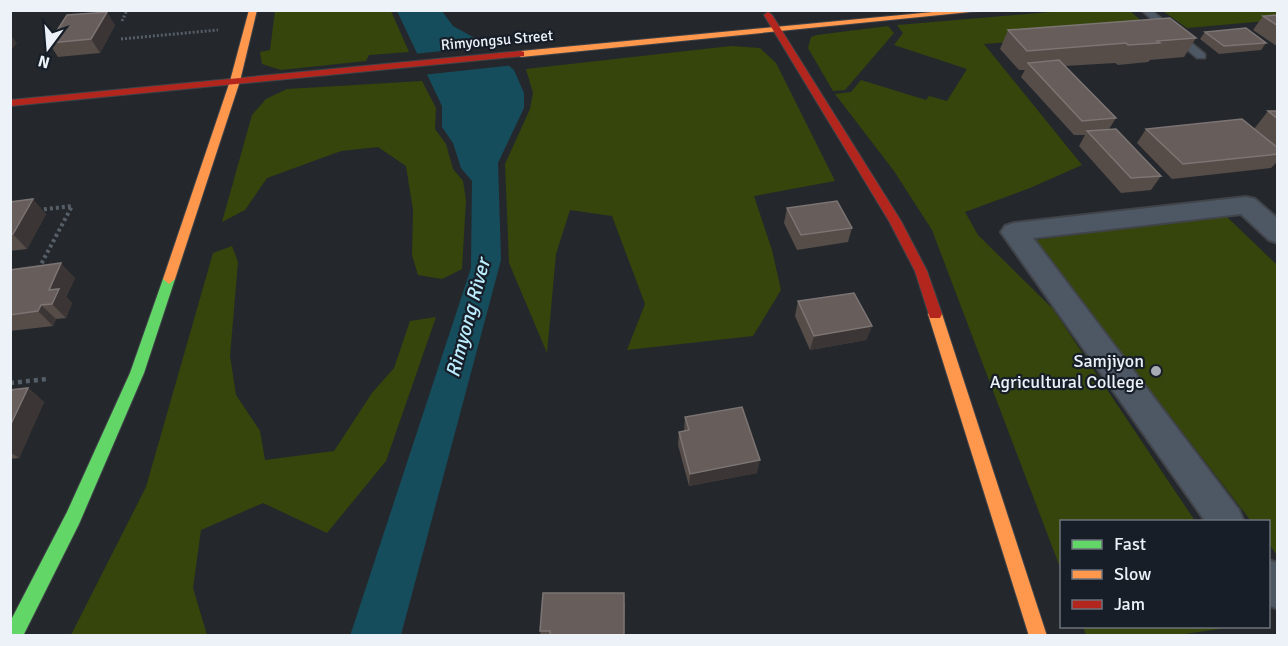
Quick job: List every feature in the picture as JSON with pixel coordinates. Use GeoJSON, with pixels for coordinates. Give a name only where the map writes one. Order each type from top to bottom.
{"type":"FeatureCollection","features":[{"type":"Feature","properties":{"kind":"street"},"geometry":{"type":"LineString","coordinates":[[13,636],[73,518],[137,373],[235,81],[253,10]]}},
{"type":"Feature","properties":{"kind":"street"},"geometry":{"type":"LineString","coordinates":[[766,10],[895,221],[921,271],[1038,636]]}},
{"type":"Feature","properties":{"kind":"street","name":"Rimyongsu Street"},"geometry":{"type":"LineString","coordinates":[[10,103],[986,10]]}},
{"type":"Feature","properties":{"kind":"street"},"geometry":{"type":"LineString","coordinates":[[1226,520],[1014,232],[1246,205],[1275,228]]}},
{"type":"Feature","properties":{"kind":"lane"},"geometry":{"type":"LineString","coordinates":[[1145,10],[1201,56]]}},
{"type":"Feature","properties":{"kind":"path"},"geometry":{"type":"LineString","coordinates":[[122,21],[127,10]]}},
{"type":"Feature","properties":{"kind":"path"},"geometry":{"type":"LineString","coordinates":[[121,39],[249,28]]}},
{"type":"Feature","properties":{"kind":"path"},"geometry":{"type":"LineString","coordinates":[[31,211],[72,206],[34,276]]}},
{"type":"Feature","properties":{"kind":"path"},"geometry":{"type":"LineString","coordinates":[[10,383],[47,379]]}},
{"type":"Feature","properties":{"kind":"green space"},"geometry":{"type":"Polygon","coordinates":[[[1129,10],[1153,31],[984,44],[1082,165],[1030,188],[965,212],[978,235],[1053,309],[1194,520],[1060,520],[1060,567],[932,230],[894,171],[835,94],[851,92],[861,80],[926,100],[929,96],[947,101],[967,69],[894,45],[903,33],[897,25],[1063,11],[1129,10]]]}},
{"type":"Feature","properties":{"kind":"green space"},"geometry":{"type":"Polygon","coordinates":[[[275,11],[391,11],[409,52],[369,55],[366,61],[281,70],[262,64],[260,52],[270,50],[275,11]]]}},
{"type":"Feature","properties":{"kind":"green space"},"geometry":{"type":"Polygon","coordinates":[[[1163,11],[1277,11],[1277,20],[1187,28],[1163,11]]]}},
{"type":"Feature","properties":{"kind":"green space"},"geometry":{"type":"Polygon","coordinates":[[[888,26],[894,33],[845,90],[833,91],[808,48],[811,37],[888,26]]]}},
{"type":"Feature","properties":{"kind":"green space"},"geometry":{"type":"Polygon","coordinates":[[[731,46],[760,48],[776,63],[835,181],[754,196],[772,250],[781,290],[753,336],[627,350],[645,304],[612,216],[570,210],[556,254],[547,353],[509,263],[505,164],[530,109],[533,93],[526,69],[731,46]]]}},
{"type":"Feature","properties":{"kind":"green space"},"geometry":{"type":"Polygon","coordinates":[[[422,81],[436,108],[435,129],[446,144],[453,169],[463,181],[466,200],[462,269],[442,279],[418,275],[412,255],[413,210],[406,166],[378,147],[341,151],[267,178],[245,210],[222,222],[252,115],[266,99],[287,89],[422,81]]]}},
{"type":"Feature","properties":{"kind":"green space"},"geometry":{"type":"Polygon","coordinates":[[[1226,216],[1277,265],[1277,555],[1270,545],[1270,520],[1250,520],[1034,240],[1226,216]]]}},
{"type":"Feature","properties":{"kind":"green space"},"geometry":{"type":"Polygon","coordinates":[[[232,246],[238,262],[230,356],[236,395],[260,431],[265,460],[334,451],[372,393],[394,368],[410,321],[436,317],[386,461],[327,533],[263,503],[201,530],[193,588],[207,635],[71,635],[146,487],[213,253],[232,246]]]}},
{"type":"Feature","properties":{"kind":"green space"},"geometry":{"type":"Polygon","coordinates":[[[1083,628],[1226,628],[1178,635],[1086,635],[1083,628]]]}},
{"type":"Feature","properties":{"kind":"water","name":"Rimyong River"},"geometry":{"type":"Polygon","coordinates":[[[397,11],[442,11],[453,26],[480,41],[514,70],[524,93],[524,108],[498,163],[501,260],[401,635],[350,636],[471,268],[472,181],[461,168],[453,143],[442,127],[442,106],[397,11]]]}},
{"type":"Feature","properties":{"kind":"pier"},"geometry":{"type":"Polygon","coordinates":[[[491,46],[514,65],[422,75],[413,54],[491,46]]]}},
{"type":"Feature","properties":{"kind":"building"},"geometry":{"type":"Polygon","coordinates":[[[107,12],[91,39],[49,43],[67,15],[107,12]]]}},
{"type":"Feature","properties":{"kind":"building"},"geometry":{"type":"Polygon","coordinates":[[[1278,15],[1278,26],[1263,16],[1278,15]]]}},
{"type":"Feature","properties":{"kind":"building"},"geometry":{"type":"Polygon","coordinates":[[[1170,18],[1196,38],[1157,41],[1160,43],[1128,45],[1126,43],[1027,51],[1008,30],[1170,18]]]}},
{"type":"Feature","properties":{"kind":"building"},"geometry":{"type":"Polygon","coordinates":[[[1246,28],[1266,43],[1224,46],[1205,32],[1246,28]]]}},
{"type":"Feature","properties":{"kind":"building"},"geometry":{"type":"Polygon","coordinates":[[[1059,60],[1116,118],[1082,121],[1028,63],[1059,60]]]}},
{"type":"Feature","properties":{"kind":"building"},"geometry":{"type":"Polygon","coordinates":[[[1268,111],[1278,111],[1278,119],[1268,111]]]}},
{"type":"Feature","properties":{"kind":"building"},"geometry":{"type":"Polygon","coordinates":[[[1242,119],[1278,148],[1278,154],[1183,164],[1146,129],[1242,119]]]}},
{"type":"Feature","properties":{"kind":"building"},"geometry":{"type":"Polygon","coordinates":[[[1116,129],[1161,176],[1131,178],[1087,131],[1116,129]]]}},
{"type":"Feature","properties":{"kind":"building"},"geometry":{"type":"Polygon","coordinates":[[[33,199],[13,234],[10,235],[10,202],[33,199]]]}},
{"type":"Feature","properties":{"kind":"building"},"geometry":{"type":"Polygon","coordinates":[[[837,201],[852,228],[801,235],[787,208],[837,201]]]}},
{"type":"Feature","properties":{"kind":"building"},"geometry":{"type":"Polygon","coordinates":[[[61,263],[49,290],[59,289],[52,304],[41,305],[38,311],[10,315],[10,270],[61,263]]]}},
{"type":"Feature","properties":{"kind":"building"},"geometry":{"type":"Polygon","coordinates":[[[854,293],[872,326],[814,336],[798,301],[854,293]]]}},
{"type":"Feature","properties":{"kind":"building"},"geometry":{"type":"Polygon","coordinates":[[[28,388],[10,426],[10,390],[28,388]]]}},
{"type":"Feature","properties":{"kind":"building"},"geometry":{"type":"Polygon","coordinates":[[[742,407],[760,460],[690,474],[679,432],[689,430],[685,417],[742,407]]]}},
{"type":"Feature","properties":{"kind":"building"},"geometry":{"type":"Polygon","coordinates":[[[543,593],[624,593],[624,636],[550,636],[550,631],[540,631],[543,593]]]}},
{"type":"Feature","properties":{"kind":"traffic: fast"},"geometry":{"type":"LineString","coordinates":[[13,636],[73,518],[137,373],[169,279]]}},
{"type":"Feature","properties":{"kind":"traffic: slow"},"geometry":{"type":"LineString","coordinates":[[169,279],[235,81],[253,10]]}},
{"type":"Feature","properties":{"kind":"traffic: slow"},"geometry":{"type":"LineString","coordinates":[[521,54],[986,10]]}},
{"type":"Feature","properties":{"kind":"traffic: slow"},"geometry":{"type":"LineString","coordinates":[[935,314],[1038,636]]}},
{"type":"Feature","properties":{"kind":"traffic: jam"},"geometry":{"type":"LineString","coordinates":[[768,15],[895,221],[921,271],[935,314]]}},
{"type":"Feature","properties":{"kind":"traffic: jam"},"geometry":{"type":"LineString","coordinates":[[10,103],[521,54]]}},
{"type":"Feature","properties":{"kind":"place","name":"Samjiyon Agricultural College"},"geometry":{"type":"Point","coordinates":[1156,371]}}]}
